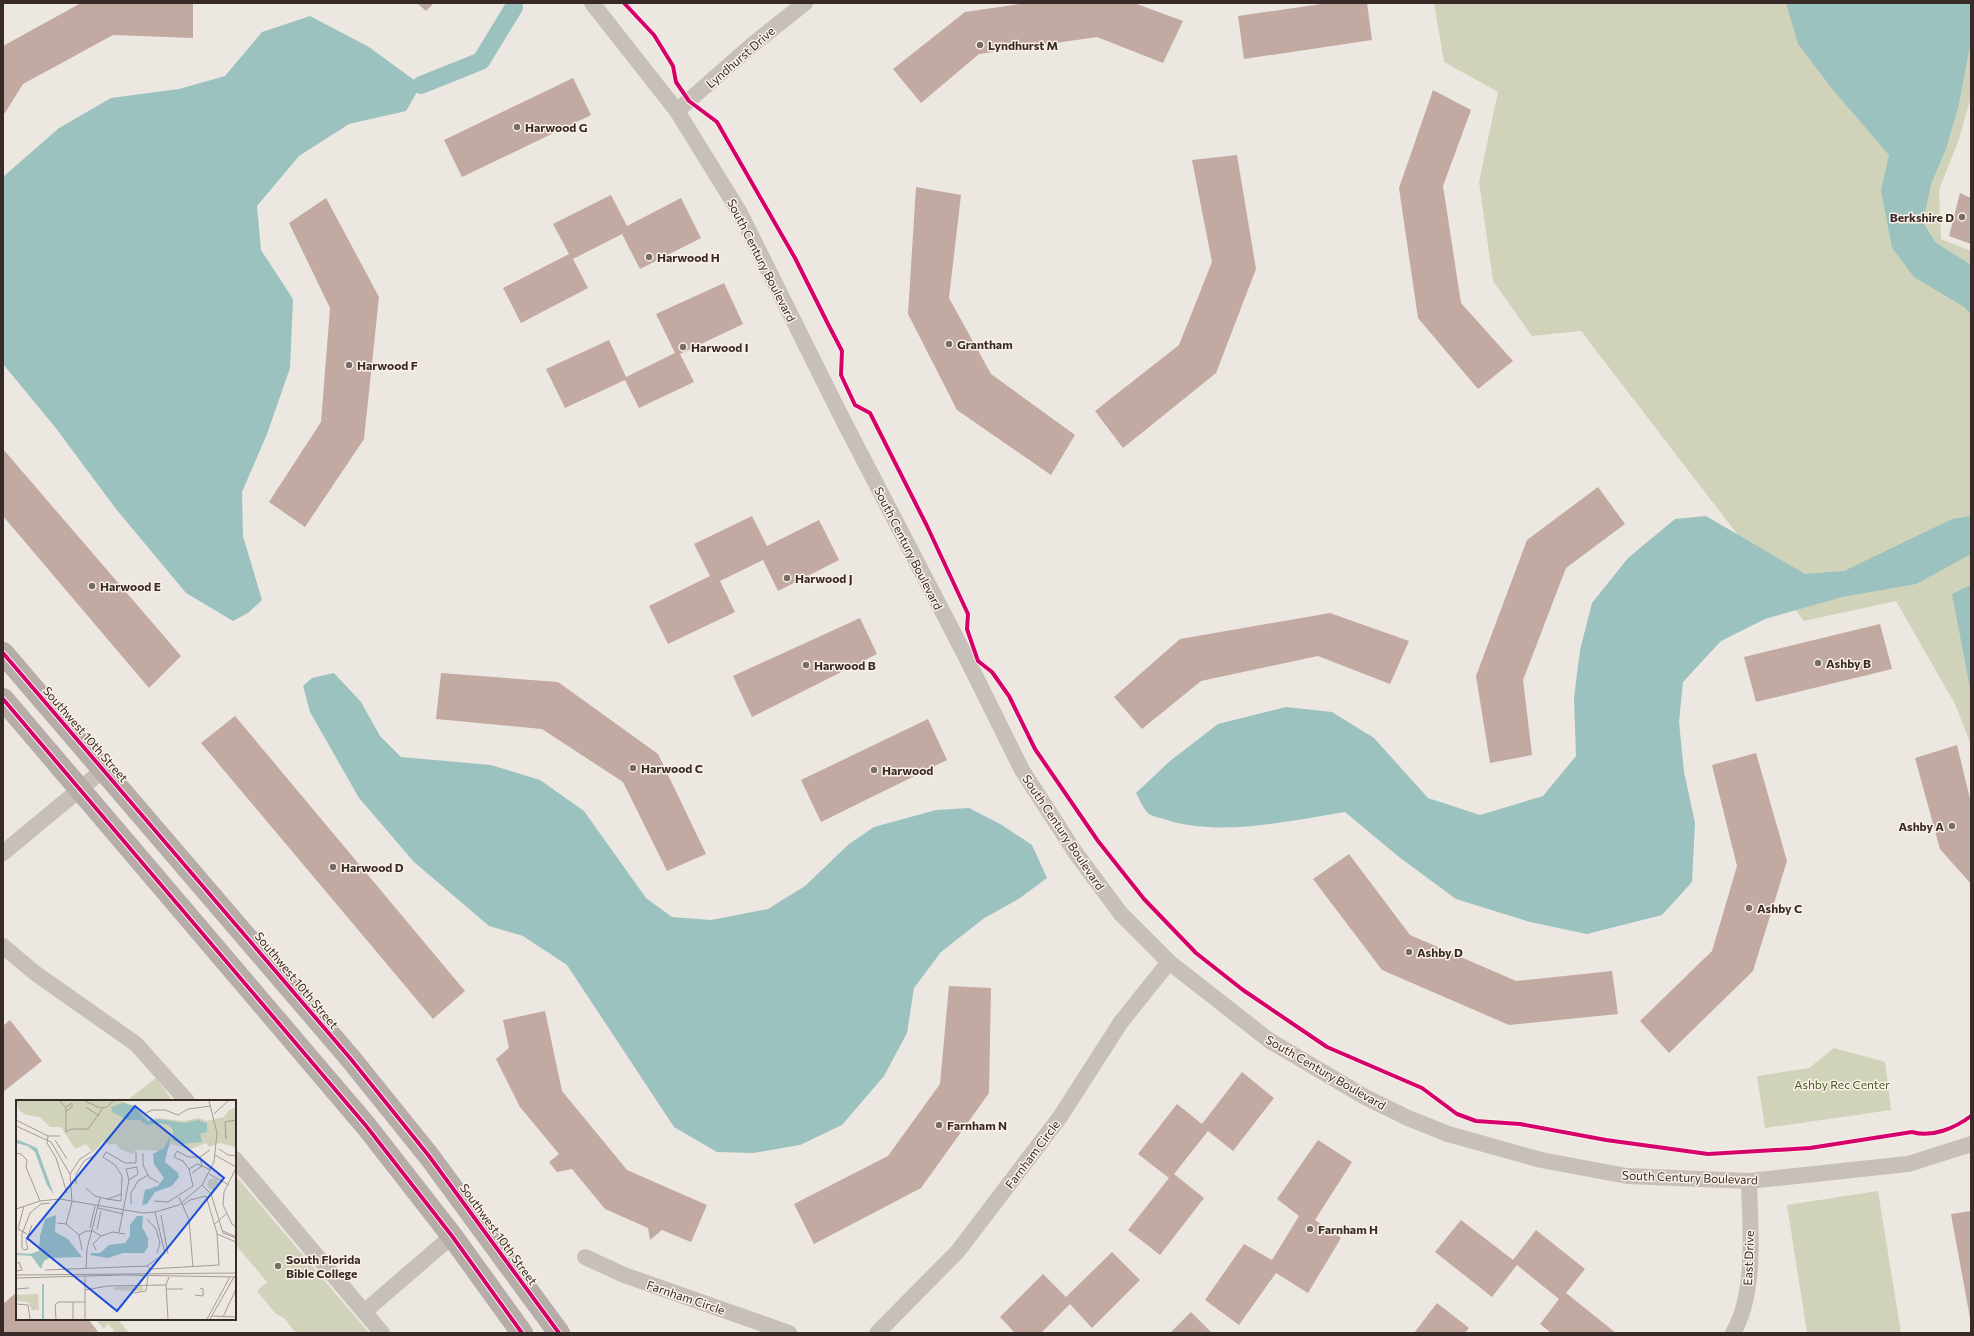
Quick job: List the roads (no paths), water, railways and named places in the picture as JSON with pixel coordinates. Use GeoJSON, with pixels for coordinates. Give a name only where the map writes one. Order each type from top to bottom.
{"type":"FeatureCollection","features":[{"type":"Feature","properties":{"kind":"main road","name":"Southwest 10th Street"},"geometry":{"type":"LineString","coordinates":[[3,653],[385,1100],[456,1192],[559,1333]]}},
{"type":"Feature","properties":{"kind":"main road"},"geometry":{"type":"LineString","coordinates":[[3,700],[367,1128],[452,1236],[522,1333]]}},
{"type":"Feature","properties":{"kind":"main road"},"geometry":{"type":"LineString","coordinates":[[452,1236],[468,1243],[488,1256],[538,1303]]}},
{"type":"Feature","properties":{"kind":"street","name":"South Century Boulevard"},"geometry":{"type":"LineString","coordinates":[[592,3],[677,112],[740,213],[841,416],[965,655],[1022,770],[1075,852],[1121,914],[1169,962],[1270,1041],[1365,1097],[1408,1118],[1448,1134],[1541,1160],[1628,1176],[1749,1181],[1908,1164],[1971,1144]]}},
{"type":"Feature","properties":{"kind":"street","name":"Lyndhurst Drive"},"geometry":{"type":"LineString","coordinates":[[677,112],[752,45],[805,3]]}},
{"type":"Feature","properties":{"kind":"street"},"geometry":{"type":"LineString","coordinates":[[3,853],[103,770]]}},
{"type":"Feature","properties":{"kind":"street"},"geometry":{"type":"LineString","coordinates":[[3,946],[35,974],[136,1044],[186,1100]]}},
{"type":"Feature","properties":{"kind":"street","name":"Farnham Circle"},"geometry":{"type":"LineString","coordinates":[[877,1333],[958,1251],[1060,1117],[1121,1022],[1169,962]]}},
{"type":"Feature","properties":{"kind":"street"},"geometry":{"type":"LineString","coordinates":[[236,1160],[382,1333]]}},
{"type":"Feature","properties":{"kind":"street","name":"East Drive"},"geometry":{"type":"LineString","coordinates":[[1733,1333],[1744,1310],[1747,1290],[1750,1256],[1749,1181]]}},
{"type":"Feature","properties":{"kind":"street"},"geometry":{"type":"LineString","coordinates":[[364,1312],[452,1236]]}},
{"type":"Feature","properties":{"kind":"street","name":"Farnham Circle"},"geometry":{"type":"LineString","coordinates":[[585,1258],[624,1275],[790,1333]]}},
{"type":"Feature","properties":{"kind":"water"},"geometry":{"type":"Polygon","coordinates":[[[1786,3],[1970,3],[1970,45],[1959,104],[1946,149],[1931,184],[1923,222],[1935,242],[1971,265],[1971,314],[1964,307],[1914,277],[1892,248],[1881,190],[1889,155],[1833,90],[1798,44],[1786,3]]]}},
{"type":"Feature","properties":{"kind":"water"},"geometry":{"type":"Polygon","coordinates":[[[310,16],[369,47],[421,85],[406,111],[349,124],[299,156],[257,206],[261,250],[293,299],[290,368],[267,434],[242,492],[243,536],[262,600],[248,613],[233,621],[186,593],[116,509],[55,427],[3,364],[3,177],[59,128],[111,98],[179,89],[225,76],[262,32],[310,16]]]}},
{"type":"Feature","properties":{"kind":"water"},"geometry":{"type":"Polygon","coordinates":[[[1706,516],[1805,574],[1844,571],[1952,519],[1971,516],[1971,554],[1916,584],[1842,597],[1765,619],[1721,641],[1683,682],[1679,722],[1684,772],[1695,823],[1692,882],[1662,915],[1587,934],[1530,922],[1456,899],[1399,857],[1345,812],[1255,826],[1210,827],[1188,825],[1149,814],[1145,810],[1136,793],[1170,761],[1218,724],[1286,707],[1332,712],[1374,738],[1428,798],[1480,815],[1543,796],[1576,756],[1574,698],[1580,650],[1592,603],[1628,558],[1675,519],[1706,516]]]}},
{"type":"Feature","properties":{"kind":"water"},"geometry":{"type":"Polygon","coordinates":[[[1971,585],[1971,693],[1952,594],[1971,585]]]}},
{"type":"Feature","properties":{"kind":"water"},"geometry":{"type":"Polygon","coordinates":[[[334,673],[361,702],[380,736],[401,757],[491,765],[540,780],[584,811],[646,898],[672,917],[711,920],[768,909],[805,886],[849,844],[874,827],[936,810],[969,808],[1002,825],[1032,845],[1047,878],[1020,898],[983,919],[941,952],[914,988],[907,1033],[884,1076],[842,1125],[800,1145],[753,1153],[717,1152],[674,1127],[567,965],[523,936],[489,926],[414,862],[359,798],[310,712],[303,686],[312,678],[334,673]]]}},
{"type":"Feature","properties":{"kind":"waterway"},"geometry":{"type":"LineString","coordinates":[[421,85],[481,61],[514,7]]}},
{"type":"Feature","properties":{"kind":"place","name":"Lyndhurst M"},"geometry":{"type":"Point","coordinates":[980,45]}},
{"type":"Feature","properties":{"kind":"place","name":"Harwood G"},"geometry":{"type":"Point","coordinates":[517,127]}},
{"type":"Feature","properties":{"kind":"place","name":"Berkshire D"},"geometry":{"type":"Point","coordinates":[1962,217]}},
{"type":"Feature","properties":{"kind":"place","name":"Harwood H"},"geometry":{"type":"Point","coordinates":[649,257]}},
{"type":"Feature","properties":{"kind":"place","name":"Grantham"},"geometry":{"type":"Point","coordinates":[949,344]}},
{"type":"Feature","properties":{"kind":"place","name":"Harwood I"},"geometry":{"type":"Point","coordinates":[683,347]}},
{"type":"Feature","properties":{"kind":"place","name":"Harwood F"},"geometry":{"type":"Point","coordinates":[349,365]}},
{"type":"Feature","properties":{"kind":"place","name":"Harwood J"},"geometry":{"type":"Point","coordinates":[787,578]}},
{"type":"Feature","properties":{"kind":"place","name":"Harwood E"},"geometry":{"type":"Point","coordinates":[92,586]}},
{"type":"Feature","properties":{"kind":"place","name":"Ashby B"},"geometry":{"type":"Point","coordinates":[1818,663]}},
{"type":"Feature","properties":{"kind":"place","name":"Harwood B"},"geometry":{"type":"Point","coordinates":[806,665]}},
{"type":"Feature","properties":{"kind":"place","name":"Harwood C"},"geometry":{"type":"Point","coordinates":[633,768]}},
{"type":"Feature","properties":{"kind":"place","name":"Harwood"},"geometry":{"type":"Point","coordinates":[874,770]}},
{"type":"Feature","properties":{"kind":"place","name":"Ashby A"},"geometry":{"type":"Point","coordinates":[1952,826]}},
{"type":"Feature","properties":{"kind":"place","name":"Harwood D"},"geometry":{"type":"Point","coordinates":[333,867]}},
{"type":"Feature","properties":{"kind":"place","name":"Ashby C"},"geometry":{"type":"Point","coordinates":[1749,908]}},
{"type":"Feature","properties":{"kind":"place","name":"Ashby D"},"geometry":{"type":"Point","coordinates":[1409,952]}},
{"type":"Feature","properties":{"kind":"place","name":"Farnham N"},"geometry":{"type":"Point","coordinates":[939,1125]}},
{"type":"Feature","properties":{"kind":"place","name":"Farnham H"},"geometry":{"type":"Point","coordinates":[1310,1229]}},
{"type":"Feature","properties":{"kind":"place","name":"South Florida Bible College"},"geometry":{"type":"Point","coordinates":[278,1266]}},
{"type":"Feature","properties":{"kind":"park label","name":"Ashby Rec Center"},"geometry":{"type":"Point","coordinates":[1842,1084]}}]}
